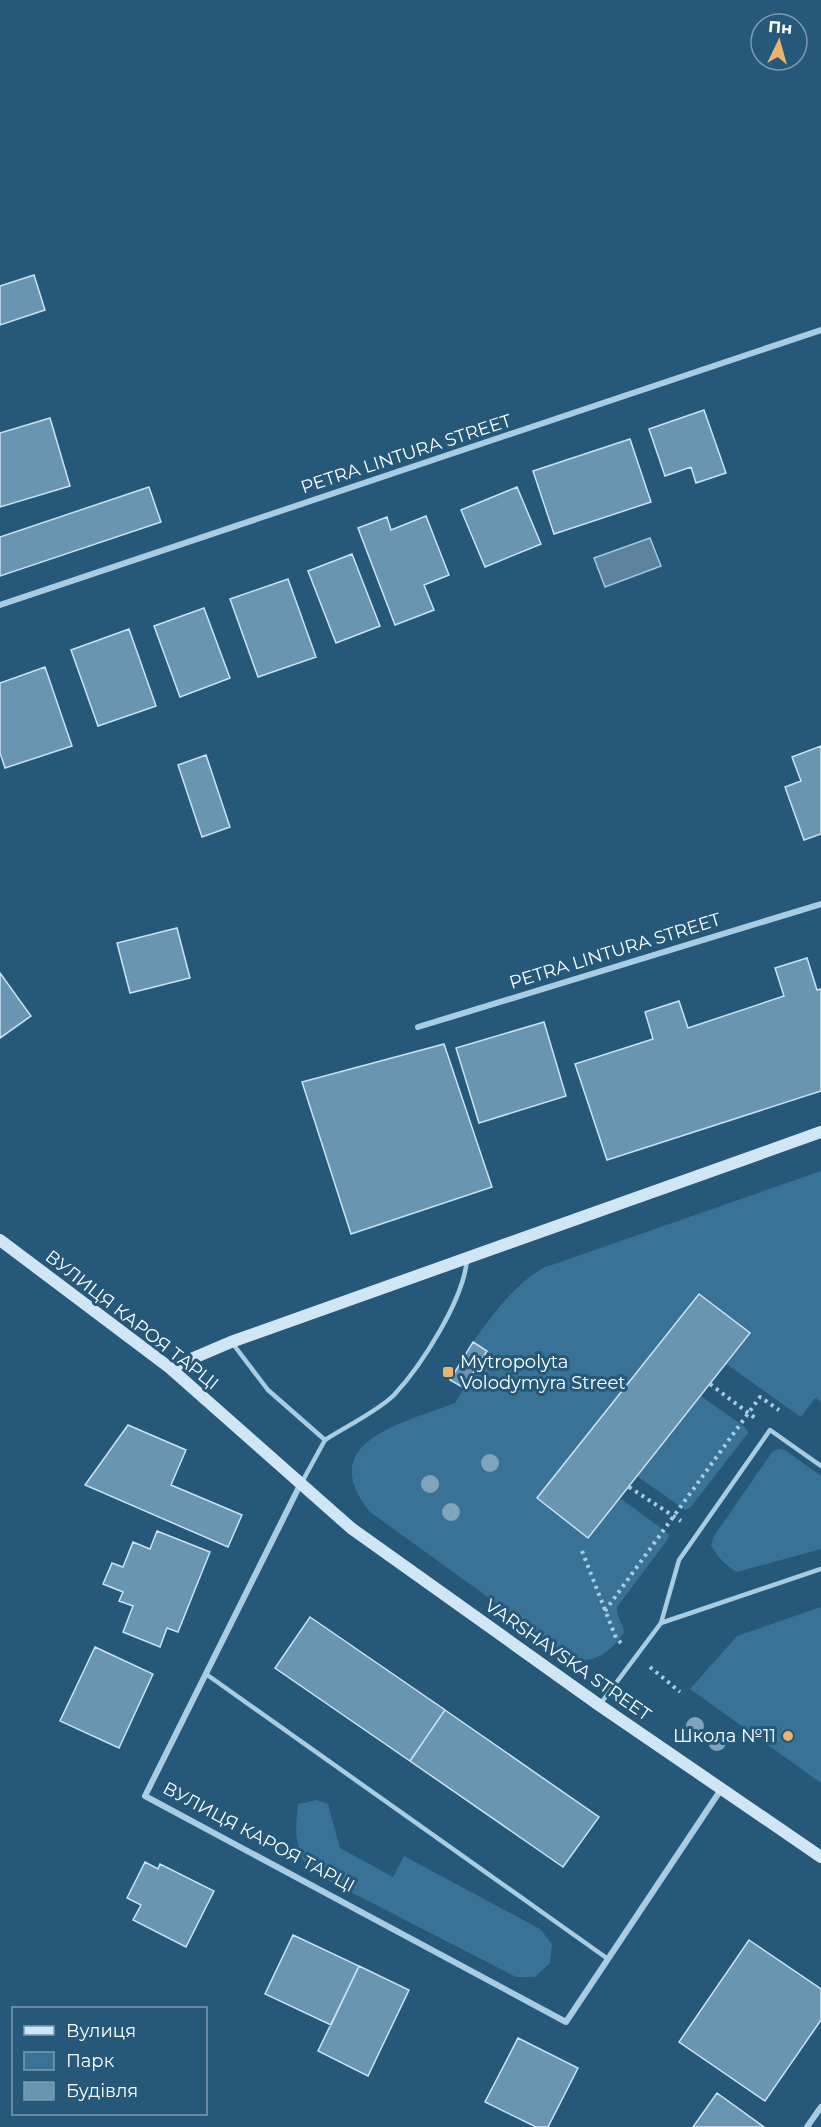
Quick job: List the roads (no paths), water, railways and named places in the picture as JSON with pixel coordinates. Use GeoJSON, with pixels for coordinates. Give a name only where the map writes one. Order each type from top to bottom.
{"type":"FeatureCollection","features":[{"type":"Feature","properties":{"kind":"street","name":"PETRA LINTURA STREET"},"geometry":{"type":"LineString","coordinates":[[0,605],[821,330]]}},
{"type":"Feature","properties":{"kind":"street","name":"PETRA LINTURA STREET"},"geometry":{"type":"LineString","coordinates":[[418,1027],[821,904]]}},
{"type":"Feature","properties":{"kind":"street"},"geometry":{"type":"LineString","coordinates":[[170,1368],[231,1342],[821,1132]]}},
{"type":"Feature","properties":{"kind":"street","name":"ВУЛИЦЯ КАРОЯ ТАРЦІ"},"geometry":{"type":"LineString","coordinates":[[0,1240],[170,1368],[300,1485],[146,1796],[566,2022],[722,1788]]}},
{"type":"Feature","properties":{"kind":"street","name":"VARSHAVSKA STREET"},"geometry":{"type":"LineString","coordinates":[[300,1485],[351,1528],[599,1705],[821,1857]]}},
{"type":"Feature","properties":{"kind":"street"},"geometry":{"type":"LineString","coordinates":[[807,2127],[821,2107]]}},
{"type":"Feature","properties":{"kind":"lane"},"geometry":{"type":"LineString","coordinates":[[300,1485],[325,1440],[393,1396],[434,1342],[466,1275],[467,1257]]}},
{"type":"Feature","properties":{"kind":"lane"},"geometry":{"type":"LineString","coordinates":[[231,1342],[268,1390],[325,1440]]}},
{"type":"Feature","properties":{"kind":"lane"},"geometry":{"type":"LineString","coordinates":[[599,1705],[661,1623],[679,1560],[770,1430],[821,1466]]}},
{"type":"Feature","properties":{"kind":"lane"},"geometry":{"type":"LineString","coordinates":[[661,1623],[821,1569]]}},
{"type":"Feature","properties":{"kind":"lane"},"geometry":{"type":"LineString","coordinates":[[206,1674],[608,1959]]}},
{"type":"Feature","properties":{"kind":"place","name":"Mytropolyta Volodymyra Street"},"geometry":{"type":"Point","coordinates":[448,1372]}},
{"type":"Feature","properties":{"kind":"place","name":"Школа №11"},"geometry":{"type":"Point","coordinates":[788,1736]}}]}
